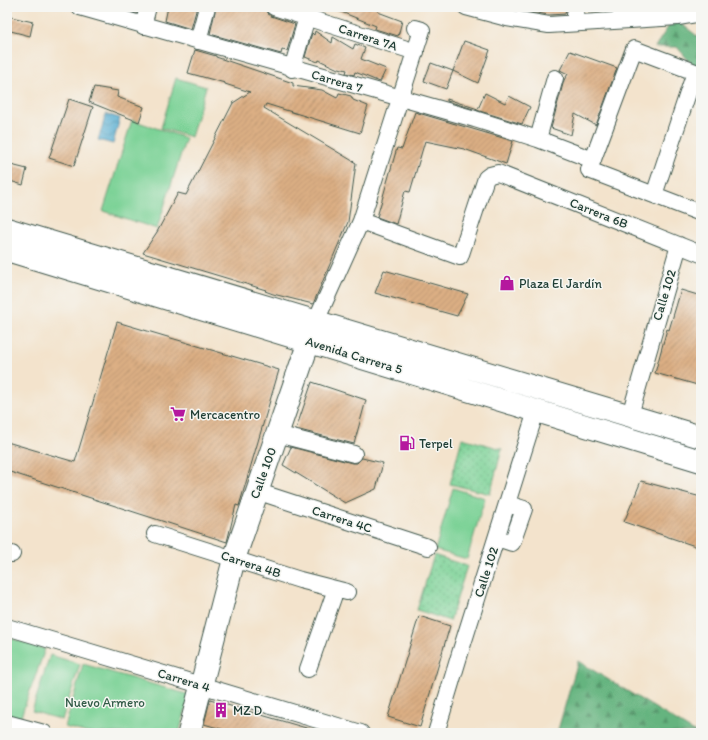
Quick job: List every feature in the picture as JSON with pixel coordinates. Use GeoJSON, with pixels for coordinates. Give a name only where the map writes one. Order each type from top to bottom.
{"type":"FeatureCollection","features":[{"type":"Feature","properties":{"kind":"main road","name":"Avenida Carrera 5"},"geometry":{"type":"LineString","coordinates":[[7,229],[701,437]]}},
{"type":"Feature","properties":{"kind":"main road","name":"Avenida Carrera 5"},"geometry":{"type":"LineString","coordinates":[[7,250],[701,460]]}},
{"type":"Feature","properties":{"kind":"main road","name":"Calle 100"},"geometry":{"type":"LineString","coordinates":[[189,733],[234,559],[256,491],[316,321]]}},
{"type":"Feature","properties":{"kind":"street","name":"Carrera 7"},"geometry":{"type":"LineString","coordinates":[[83,7],[143,26],[538,139],[654,195],[701,213]]}},
{"type":"Feature","properties":{"kind":"street"},"geometry":{"type":"LineString","coordinates":[[143,26],[148,7]]}},
{"type":"Feature","properties":{"kind":"street"},"geometry":{"type":"LineString","coordinates":[[198,41],[207,7]]}},
{"type":"Feature","properties":{"kind":"street","name":"Carrera 7A"},"geometry":{"type":"LineString","coordinates":[[274,7],[416,52]]}},
{"type":"Feature","properties":{"kind":"street"},"geometry":{"type":"LineString","coordinates":[[466,7],[507,18],[549,25],[574,23],[648,12],[678,17],[696,14],[701,10]]}},
{"type":"Feature","properties":{"kind":"street"},"geometry":{"type":"LineString","coordinates":[[574,23],[576,7]]}},
{"type":"Feature","properties":{"kind":"street"},"geometry":{"type":"LineString","coordinates":[[292,68],[307,18]]}},
{"type":"Feature","properties":{"kind":"street","name":"Calle 100"},"geometry":{"type":"LineString","coordinates":[[316,321],[361,221],[399,99],[416,52],[422,30],[415,28]]}},
{"type":"Feature","properties":{"kind":"street"},"geometry":{"type":"LineString","coordinates":[[591,165],[634,49],[698,76],[654,195]]}},
{"type":"Feature","properties":{"kind":"street"},"geometry":{"type":"LineString","coordinates":[[538,139],[555,78]]}},
{"type":"Feature","properties":{"kind":"street","name":"Carrera 6B"},"geometry":{"type":"LineString","coordinates":[[361,221],[460,257],[486,178],[490,175],[498,173],[701,254]]}},
{"type":"Feature","properties":{"kind":"street","name":"Calle 102"},"geometry":{"type":"LineString","coordinates":[[630,415],[679,245]]}},
{"type":"Feature","properties":{"kind":"street","name":"Calle 102"},"geometry":{"type":"LineString","coordinates":[[436,733],[460,650],[504,541],[508,504],[536,411]]}},
{"type":"Feature","properties":{"kind":"street"},"geometry":{"type":"LineString","coordinates":[[277,434],[354,454]]}},
{"type":"Feature","properties":{"kind":"street","name":"Carrera 4C"},"geometry":{"type":"LineString","coordinates":[[256,491],[428,547]]}},
{"type":"Feature","properties":{"kind":"street"},"geometry":{"type":"LineString","coordinates":[[504,541],[524,509],[508,504]]}},
{"type":"Feature","properties":{"kind":"street","name":"Carrera 4B"},"geometry":{"type":"LineString","coordinates":[[155,534],[300,580],[341,591],[308,669]]}},
{"type":"Feature","properties":{"kind":"street","name":"Carrera 4"},"geometry":{"type":"LineString","coordinates":[[7,627],[361,733]]}},
{"type":"Feature","properties":{"kind":"street"},"geometry":{"type":"LineString","coordinates":[[7,722],[44,733]]}},
{"type":"Feature","properties":{"kind":"green space"},"geometry":{"type":"Polygon","coordinates":[[[674,18],[701,39],[701,75],[677,47],[655,47],[674,18]]]}},
{"type":"Feature","properties":{"kind":"green space"},"geometry":{"type":"Polygon","coordinates":[[[176,78],[206,87],[191,137],[161,128],[176,78]]]}},
{"type":"Feature","properties":{"kind":"green space"},"geometry":{"type":"Polygon","coordinates":[[[132,120],[186,138],[157,229],[103,211],[132,120]]]}},
{"type":"Feature","properties":{"kind":"green space"},"geometry":{"type":"Polygon","coordinates":[[[462,438],[502,449],[490,494],[450,484],[462,438]]]}},
{"type":"Feature","properties":{"kind":"green space"},"geometry":{"type":"Polygon","coordinates":[[[453,488],[485,498],[467,559],[435,550],[453,488]]]}},
{"type":"Feature","properties":{"kind":"green space"},"geometry":{"type":"Polygon","coordinates":[[[434,555],[467,566],[450,621],[417,610],[434,555]]]}},
{"type":"Feature","properties":{"kind":"green space"},"geometry":{"type":"Polygon","coordinates":[[[7,637],[45,649],[20,719],[7,715],[7,637]]]}},
{"type":"Feature","properties":{"kind":"green space"},"geometry":{"type":"Polygon","coordinates":[[[50,655],[80,664],[62,720],[32,711],[50,655]]]}},
{"type":"Feature","properties":{"kind":"green space"},"geometry":{"type":"Polygon","coordinates":[[[578,661],[696,733],[557,733],[578,661]]]}},
{"type":"Feature","properties":{"kind":"green space","name":"Nuevo Armero"},"geometry":{"type":"Polygon","coordinates":[[[83,664],[190,695],[179,733],[88,733],[65,727],[83,664]]]}},
{"type":"Feature","properties":{"kind":"water"},"geometry":{"type":"Polygon","coordinates":[[[106,114],[120,118],[113,144],[98,140],[106,114]]]}},
{"type":"Feature","properties":{"kind":"building"},"geometry":{"type":"Polygon","coordinates":[[[115,7],[128,7],[138,9],[137,13],[115,7]]]}},
{"type":"Feature","properties":{"kind":"building"},"geometry":{"type":"Polygon","coordinates":[[[168,7],[197,7],[191,29],[165,21],[168,7]]]}},
{"type":"Feature","properties":{"kind":"building"},"geometry":{"type":"Polygon","coordinates":[[[216,7],[265,7],[267,13],[271,16],[295,24],[287,51],[282,50],[281,54],[210,34],[216,7]]]}},
{"type":"Feature","properties":{"kind":"building"},"geometry":{"type":"Polygon","coordinates":[[[329,7],[379,7],[378,12],[402,21],[398,36],[375,29],[376,26],[329,7]]]}},
{"type":"Feature","properties":{"kind":"building"},"geometry":{"type":"Polygon","coordinates":[[[503,7],[566,7],[565,14],[549,15],[503,7]]]}},
{"type":"Feature","properties":{"kind":"building"},"geometry":{"type":"Polygon","coordinates":[[[7,16],[33,22],[30,36],[7,30],[7,16]]]}},
{"type":"Feature","properties":{"kind":"building"},"geometry":{"type":"Polygon","coordinates":[[[315,31],[332,43],[333,37],[353,49],[355,44],[365,48],[361,59],[386,69],[380,82],[355,72],[354,75],[346,73],[347,70],[338,69],[319,60],[318,62],[305,57],[312,33],[314,35],[315,31]]]}},
{"type":"Feature","properties":{"kind":"building"},"geometry":{"type":"Polygon","coordinates":[[[464,41],[490,50],[478,83],[453,71],[464,41]]]}},
{"type":"Feature","properties":{"kind":"building"},"geometry":{"type":"Polygon","coordinates":[[[195,50],[293,83],[293,86],[322,90],[337,98],[339,93],[351,96],[353,100],[368,106],[360,133],[266,104],[264,108],[356,163],[348,222],[313,304],[273,294],[265,291],[266,290],[143,253],[157,232],[178,193],[186,195],[233,103],[250,92],[225,83],[188,73],[195,50]]]}},
{"type":"Feature","properties":{"kind":"building"},"geometry":{"type":"Polygon","coordinates":[[[570,51],[617,68],[596,125],[575,114],[571,135],[551,128],[564,80],[568,74],[560,70],[570,51]]]}},
{"type":"Feature","properties":{"kind":"building"},"geometry":{"type":"Polygon","coordinates":[[[431,63],[453,71],[446,89],[424,81],[431,63]]]}},
{"type":"Feature","properties":{"kind":"building"},"geometry":{"type":"Polygon","coordinates":[[[94,87],[118,91],[117,97],[144,107],[139,122],[89,102],[94,87]]]}},
{"type":"Feature","properties":{"kind":"building"},"geometry":{"type":"Polygon","coordinates":[[[485,93],[505,103],[509,96],[530,107],[522,124],[447,101],[447,99],[478,109],[485,93]]]}},
{"type":"Feature","properties":{"kind":"building"},"geometry":{"type":"Polygon","coordinates":[[[69,99],[93,107],[74,166],[49,158],[69,99]]]}},
{"type":"Feature","properties":{"kind":"building"},"geometry":{"type":"Polygon","coordinates":[[[415,112],[513,141],[506,164],[464,149],[425,141],[410,192],[405,191],[396,224],[377,217],[397,148],[402,149],[415,112]]]}},
{"type":"Feature","properties":{"kind":"building"},"geometry":{"type":"Polygon","coordinates":[[[7,164],[27,169],[23,185],[7,180],[7,164]]]}},
{"type":"Feature","properties":{"kind":"building"},"geometry":{"type":"Polygon","coordinates":[[[384,270],[468,294],[457,316],[375,293],[384,270]]]}},
{"type":"Feature","properties":{"kind":"building"},"geometry":{"type":"Polygon","coordinates":[[[681,290],[701,296],[701,386],[655,373],[667,329],[669,330],[681,290]]]}},
{"type":"Feature","properties":{"kind":"building","name":"Mercacentro"},"geometry":{"type":"Polygon","coordinates":[[[117,322],[279,370],[239,506],[236,505],[227,542],[7,471],[7,442],[75,462],[117,322]]]}},
{"type":"Feature","properties":{"kind":"building"},"geometry":{"type":"Polygon","coordinates":[[[312,382],[366,400],[354,444],[296,429],[312,382]]]}},
{"type":"Feature","properties":{"kind":"building"},"geometry":{"type":"Polygon","coordinates":[[[291,447],[352,463],[357,463],[362,458],[383,463],[376,489],[345,503],[283,465],[291,447]]]}},
{"type":"Feature","properties":{"kind":"building"},"geometry":{"type":"Polygon","coordinates":[[[641,481],[701,497],[701,548],[624,522],[641,481]]]}},
{"type":"Feature","properties":{"kind":"building"},"geometry":{"type":"Polygon","coordinates":[[[419,616],[450,626],[420,727],[388,717],[419,616]]]}},
{"type":"Feature","properties":{"kind":"building","name":"MZ D"},"geometry":{"type":"Polygon","coordinates":[[[210,700],[313,730],[312,733],[235,733],[204,724],[210,700]]]}},
{"type":"Feature","properties":{"kind":"place","name":"Plaza El Jardín"},"geometry":{"type":"Point","coordinates":[507,283]}},
{"type":"Feature","properties":{"kind":"place","name":"Mercacentro"},"geometry":{"type":"Point","coordinates":[178,414]}},
{"type":"Feature","properties":{"kind":"place","name":"Terpel"},"geometry":{"type":"Point","coordinates":[407,443]}},
{"type":"Feature","properties":{"kind":"place","name":"MZ D"},"geometry":{"type":"Point","coordinates":[221,710]}}]}
